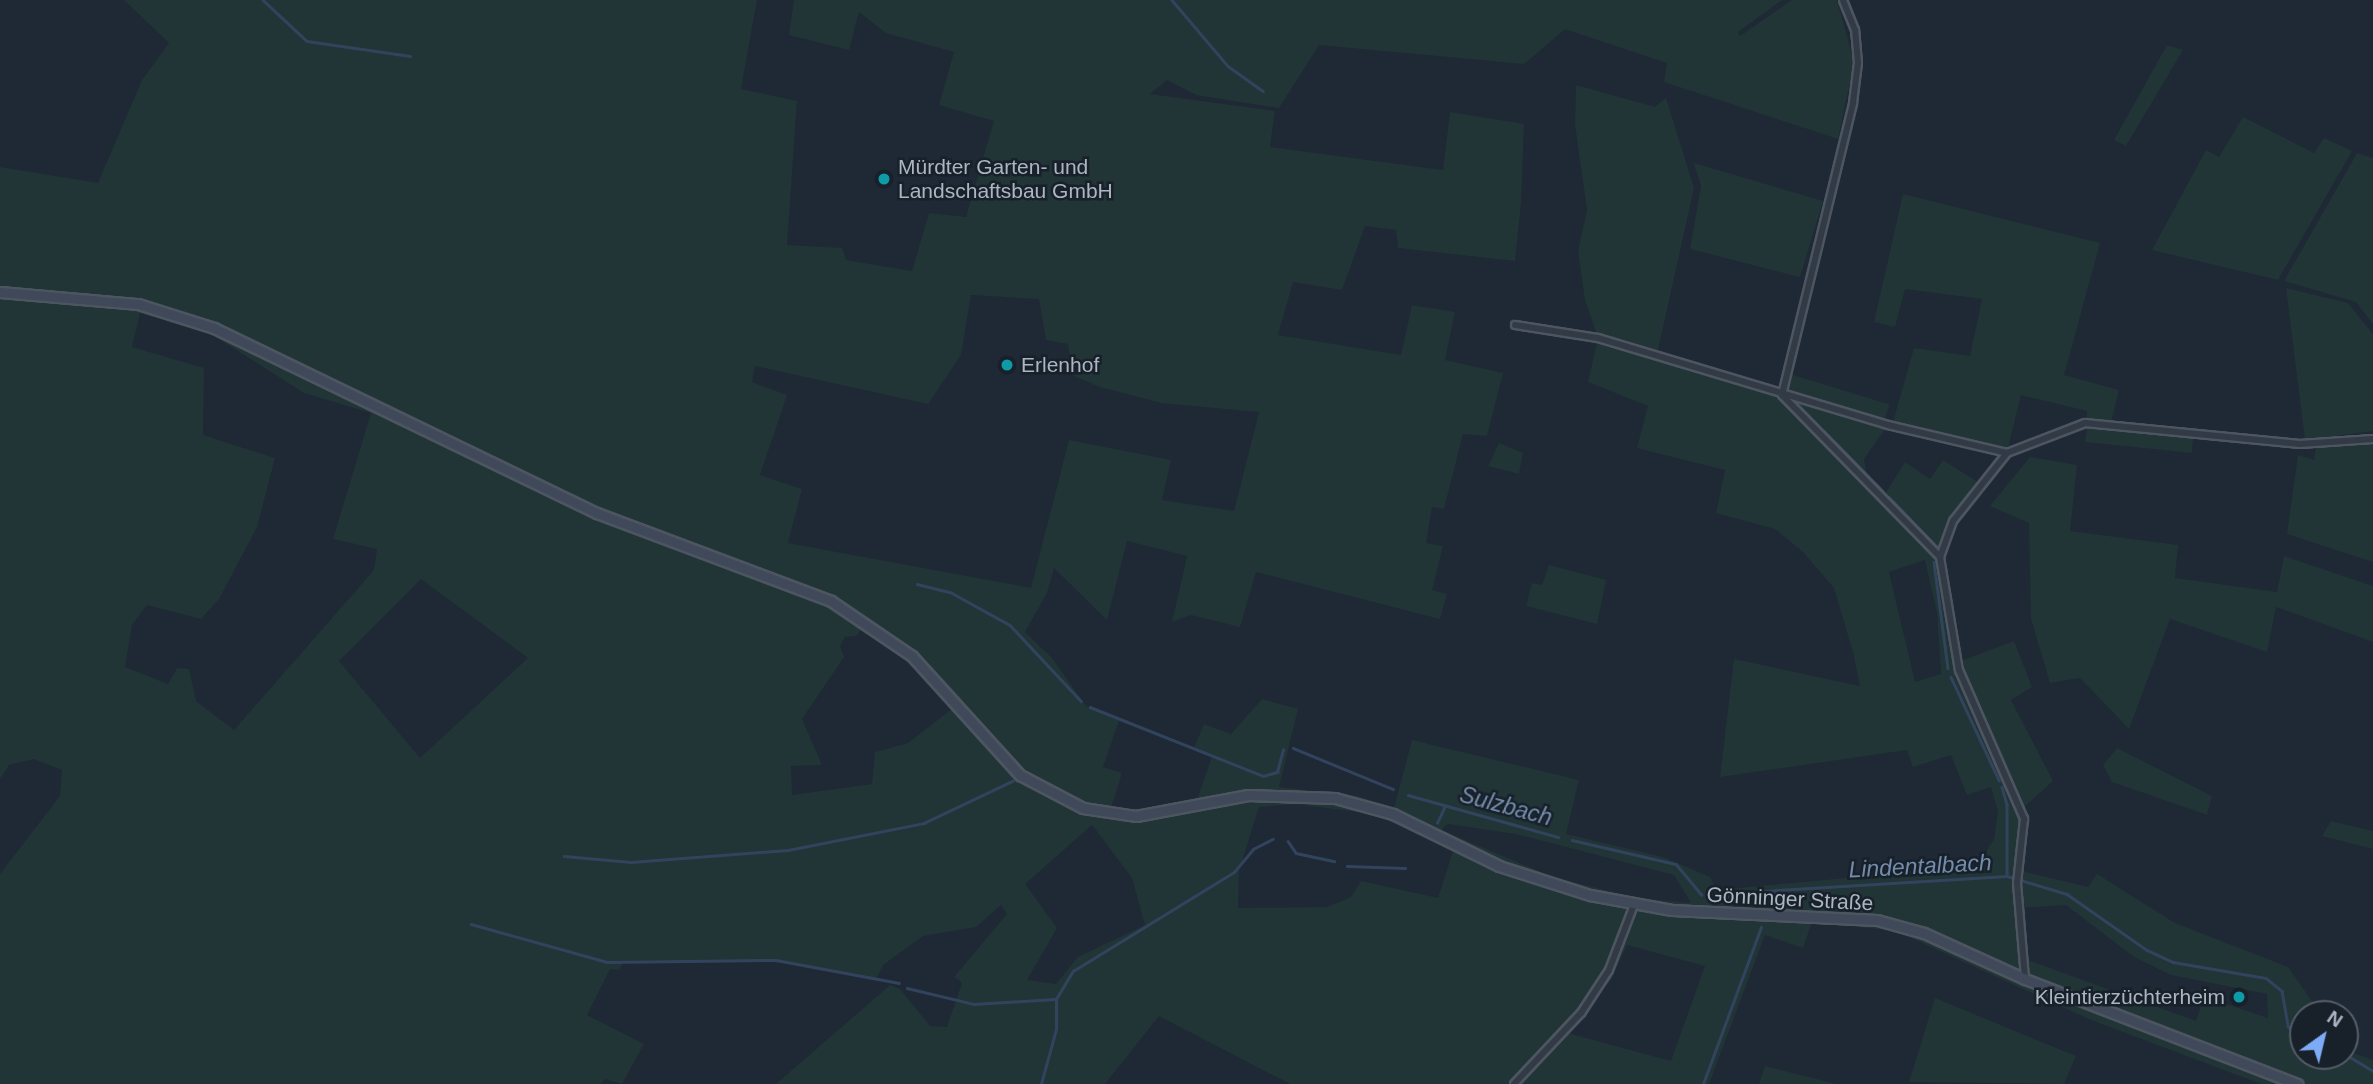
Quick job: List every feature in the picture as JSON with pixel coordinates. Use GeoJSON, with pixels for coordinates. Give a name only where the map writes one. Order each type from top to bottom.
{"type":"FeatureCollection","features":[{"type":"Feature","properties":{"kind":"street"},"geometry":{"type":"LineString","coordinates":[[1782,395],[1853,103],[1858,62],[1855,30],[1843,0]]}},
{"type":"Feature","properties":{"kind":"street","name":"Gönninger Straße"},"geometry":{"type":"LineString","coordinates":[[0,292],[138,304],[214,328],[597,513],[831,601],[912,656],[995,751],[1057,799],[1099,813],[1136,816],[1248,795],[1304,793],[1393,814],[1499,866],[1634,905],[1877,920],[1924,933],[2025,979],[2297,1084]]}},
{"type":"Feature","properties":{"kind":"street"},"geometry":{"type":"LineString","coordinates":[[1514,325],[1598,338],[1782,395],[2007,453]]}},
{"type":"Feature","properties":{"kind":"street"},"geometry":{"type":"LineString","coordinates":[[1782,395],[1940,557]]}},
{"type":"Feature","properties":{"kind":"street"},"geometry":{"type":"LineString","coordinates":[[2025,979],[2017,883],[2024,819],[1959,670],[1940,557],[1953,520],[2007,453],[2085,423],[2300,444],[2373,439]]}},
{"type":"Feature","properties":{"kind":"street"},"geometry":{"type":"LineString","coordinates":[[1514,1084],[1581,1013],[1609,970],[1634,905]]}},
{"type":"Feature","properties":{"kind":"shaded area"},"geometry":{"type":"Polygon","coordinates":[[[124,0],[757,0],[741,89],[797,101],[787,245],[842,248],[846,260],[912,271],[929,213],[966,217],[994,121],[939,105],[954,52],[886,33],[859,12],[849,50],[789,35],[794,0],[1782,0],[1738,32],[1740,36],[1792,0],[1837,0],[1854,62],[1838,139],[1664,82],[1667,63],[1565,29],[1524,64],[1319,45],[1279,108],[1196,95],[1167,80],[1150,94],[1275,111],[1270,147],[1443,170],[1450,112],[1524,124],[1521,203],[1515,261],[1398,248],[1396,230],[1365,226],[1342,290],[1293,282],[1278,335],[1401,355],[1412,305],[1455,312],[1445,360],[1503,373],[1487,436],[1463,434],[1444,509],[1432,507],[1426,543],[1443,546],[1432,590],[1447,594],[1440,619],[1256,572],[1240,627],[1191,615],[1172,622],[1187,556],[1127,541],[1107,620],[1054,568],[1047,593],[1025,632],[1052,658],[1086,706],[1120,718],[1103,767],[1122,773],[1111,808],[1149,809],[1197,800],[1212,757],[1194,747],[1204,724],[1231,734],[1262,699],[1298,709],[1279,787],[1358,796],[1394,808],[1412,740],[1579,780],[1566,834],[1663,857],[1710,877],[1717,890],[1977,866],[1994,839],[1998,812],[1991,787],[1967,795],[1951,755],[1913,767],[1907,750],[1720,777],[1734,659],[1860,686],[1853,652],[1834,588],[1802,551],[1775,529],[1716,513],[1725,470],[1637,448],[1648,406],[1588,382],[1598,338],[1888,425],[1864,459],[1868,482],[1883,497],[1905,462],[1930,479],[1943,460],[1981,484],[1953,520],[1940,557],[1958,662],[2014,641],[2032,687],[2011,700],[2053,781],[2021,810],[2018,870],[2088,887],[2097,874],[2175,923],[2288,967],[2311,1000],[2289,1000],[2289,1070],[2359,1070],[2359,1055],[2373,1060],[2373,1084],[2261,1084],[2091,1020],[1896,931],[1812,922],[1803,948],[1765,935],[1709,1084],[1290,1084],[1159,1016],[1105,1084],[776,1084],[890,985],[900,989],[930,1026],[947,1027],[962,983],[954,977],[1007,914],[1001,905],[976,927],[923,936],[883,965],[876,980],[776,960],[624,961],[619,970],[610,969],[587,1015],[644,1044],[622,1084],[605,1079],[600,1084],[0,1084],[0,874],[60,796],[62,770],[34,759],[9,765],[0,779],[0,167],[98,183],[142,80],[169,43],[124,0]],[[971,295],[961,355],[928,404],[755,366],[752,382],[787,395],[760,475],[802,489],[788,543],[1031,588],[1069,440],[1171,460],[1162,500],[1234,511],[1259,412],[1161,403],[1100,387],[1072,375],[1068,344],[1046,340],[1039,299],[971,295]],[[140,313],[132,347],[204,368],[203,435],[275,458],[257,527],[219,599],[201,619],[147,605],[132,625],[125,667],[168,684],[177,668],[189,669],[196,701],[234,730],[374,570],[377,549],[333,539],[371,413],[304,393],[214,336],[140,313]],[[1925,560],[1889,572],[1915,682],[1941,674],[1937,613],[1925,560]],[[421,579],[339,661],[420,758],[528,658],[421,579]],[[864,626],[856,636],[845,637],[840,646],[844,657],[802,719],[822,765],[791,766],[792,795],[872,784],[875,752],[908,743],[953,708],[930,680],[864,626]],[[1296,804],[1259,807],[1239,871],[1238,908],[1327,907],[1351,897],[1361,881],[1438,898],[1453,851],[1373,814],[1296,804]],[[1448,824],[1441,830],[1553,877],[1636,898],[1691,903],[1674,875],[1516,834],[1448,824]],[[1092,825],[1025,884],[1057,928],[1027,980],[1056,984],[1078,957],[1145,925],[1132,878],[1092,825]],[[2066,905],[2019,908],[2025,959],[2196,1021],[2201,1006],[2214,1000],[2268,1018],[2267,994],[2171,975],[2134,957],[2066,905]],[[1627,945],[1611,980],[1564,1032],[1671,1061],[1705,966],[1627,945]]]}},
{"type":"Feature","properties":{"kind":"shaded area"},"geometry":{"type":"Polygon","coordinates":[[[2167,45],[2183,50],[2126,146],[2114,140],[2167,45]]]}},
{"type":"Feature","properties":{"kind":"shaded area"},"geometry":{"type":"Polygon","coordinates":[[[1576,85],[1655,107],[1666,98],[1694,188],[1658,350],[1596,332],[1585,300],[1578,251],[1587,210],[1575,125],[1576,85]]]}},
{"type":"Feature","properties":{"kind":"shaded area"},"geometry":{"type":"Polygon","coordinates":[[[2243,117],[2314,153],[2324,138],[2352,151],[2278,280],[2152,250],[2206,150],[2219,157],[2243,117]]]}},
{"type":"Feature","properties":{"kind":"shaded area"},"geometry":{"type":"Polygon","coordinates":[[[2357,153],[2373,158],[2373,324],[2356,302],[2284,281],[2357,153]]]}},
{"type":"Feature","properties":{"kind":"shaded area"},"geometry":{"type":"Polygon","coordinates":[[[1694,163],[1823,201],[1800,277],[1690,249],[1701,186],[1694,163]]]}},
{"type":"Feature","properties":{"kind":"shaded area"},"geometry":{"type":"Polygon","coordinates":[[[1903,194],[2100,243],[2064,375],[2119,390],[2111,422],[2086,420],[2087,411],[2021,395],[2008,448],[1893,422],[1914,348],[1970,356],[1982,299],[1905,289],[1895,327],[1874,322],[1903,194]]]}},
{"type":"Feature","properties":{"kind":"shaded area"},"geometry":{"type":"Polygon","coordinates":[[[2286,288],[2348,303],[2373,334],[2373,431],[2305,440],[2286,288]]]}},
{"type":"Feature","properties":{"kind":"shaded area"},"geometry":{"type":"Polygon","coordinates":[[[1790,374],[1889,404],[1884,423],[1784,392],[1790,374]]]}},
{"type":"Feature","properties":{"kind":"shaded area"},"geometry":{"type":"Polygon","coordinates":[[[2087,425],[2193,436],[2192,453],[2085,442],[2087,425]]]}},
{"type":"Feature","properties":{"kind":"shaded area"},"geometry":{"type":"Polygon","coordinates":[[[2373,439],[2373,562],[2287,534],[2298,455],[2314,460],[2316,447],[2373,439]]]}},
{"type":"Feature","properties":{"kind":"shaded area"},"geometry":{"type":"Polygon","coordinates":[[[1499,443],[1523,453],[1519,474],[1488,466],[1499,443]]]}},
{"type":"Feature","properties":{"kind":"shaded area"},"geometry":{"type":"Polygon","coordinates":[[[2030,457],[2077,465],[2070,531],[2178,545],[2175,578],[2277,592],[2284,556],[2373,586],[2373,642],[2276,607],[2267,652],[2170,619],[2129,729],[2080,678],[2050,683],[2031,619],[2029,523],[1990,506],[2030,457]]]}},
{"type":"Feature","properties":{"kind":"shaded area"},"geometry":{"type":"Polygon","coordinates":[[[1549,565],[1606,580],[1597,624],[1526,606],[1532,583],[1542,585],[1549,565]]]}},
{"type":"Feature","properties":{"kind":"shaded area"},"geometry":{"type":"Polygon","coordinates":[[[2117,748],[2212,796],[2207,815],[2112,782],[2103,765],[2117,748]]]}},
{"type":"Feature","properties":{"kind":"shaded area"},"geometry":{"type":"Polygon","coordinates":[[[2331,821],[2373,831],[2373,849],[2322,836],[2331,821]]]}},
{"type":"Feature","properties":{"kind":"shaded area"},"geometry":{"type":"Polygon","coordinates":[[[1935,998],[2076,1056],[2064,1084],[1909,1082],[1935,998]]]}},
{"type":"Feature","properties":{"kind":"shaded area"},"geometry":{"type":"Polygon","coordinates":[[[1765,1066],[1836,1084],[1759,1084],[1765,1066]]]}},
{"type":"Feature","properties":{"kind":"waterway"},"geometry":{"type":"LineString","coordinates":[[263,0],[307,41],[410,56]]}},
{"type":"Feature","properties":{"kind":"waterway"},"geometry":{"type":"LineString","coordinates":[[1172,0],[1228,66],[1263,91]]}},
{"type":"Feature","properties":{"kind":"waterway"},"geometry":{"type":"LineString","coordinates":[[1824,431],[1883,491]]}},
{"type":"Feature","properties":{"kind":"waterway"},"geometry":{"type":"LineString","coordinates":[[1889,497],[1938,548]]}},
{"type":"Feature","properties":{"kind":"waterway"},"geometry":{"type":"LineString","coordinates":[[1934,562],[1948,668]]}},
{"type":"Feature","properties":{"kind":"waterway"},"geometry":{"type":"LineString","coordinates":[[917,584],[952,593],[1010,625],[1081,701]]}},
{"type":"Feature","properties":{"kind":"waterway"},"geometry":{"type":"LineString","coordinates":[[1951,677],[1999,780]]}},
{"type":"Feature","properties":{"kind":"waterway"},"geometry":{"type":"LineString","coordinates":[[1090,707],[1263,776],[1277,772],[1283,750]]}},
{"type":"Feature","properties":{"kind":"waterway"},"geometry":{"type":"LineString","coordinates":[[1293,748],[1393,789]]}},
{"type":"Feature","properties":{"kind":"waterway"},"geometry":{"type":"LineString","coordinates":[[564,856],[631,862],[788,850],[924,823],[1012,781]]}},
{"type":"Feature","properties":{"kind":"waterway"},"geometry":{"type":"LineString","coordinates":[[2002,787],[2007,804],[2007,876]]}},
{"type":"Feature","properties":{"kind":"waterway","name":"Sulzbach"},"geometry":{"type":"LineString","coordinates":[[1408,795],[1558,837]]}},
{"type":"Feature","properties":{"kind":"waterway"},"geometry":{"type":"LineString","coordinates":[[1437,823],[1445,806]]}},
{"type":"Feature","properties":{"kind":"waterway"},"geometry":{"type":"LineString","coordinates":[[1041,1084],[1056,1029],[1056,999],[1073,971],[1234,872],[1253,849],[1273,839]]}},
{"type":"Feature","properties":{"kind":"waterway","name":"Sulzbach"},"geometry":{"type":"LineString","coordinates":[[1572,840],[1676,864],[1702,895]]}},
{"type":"Feature","properties":{"kind":"waterway"},"geometry":{"type":"LineString","coordinates":[[1288,841],[1296,853],[1334,861]]}},
{"type":"Feature","properties":{"kind":"waterway"},"geometry":{"type":"LineString","coordinates":[[1347,866],[1405,868]]}},
{"type":"Feature","properties":{"kind":"waterway","name":"Lindentalbach"},"geometry":{"type":"LineString","coordinates":[[1773,898],[1777,890],[2007,876],[2067,894],[2147,950],[2173,962],[2266,978],[2282,991],[2289,1027]]}},
{"type":"Feature","properties":{"kind":"waterway","name":"Sulzbach"},"geometry":{"type":"LineString","coordinates":[[1715,897],[1777,890]]}},
{"type":"Feature","properties":{"kind":"waterway"},"geometry":{"type":"LineString","coordinates":[[471,924],[607,962],[776,960],[899,983]]}},
{"type":"Feature","properties":{"kind":"waterway","name":"Lindentalbach"},"geometry":{"type":"LineString","coordinates":[[1703,1084],[1761,927]]}},
{"type":"Feature","properties":{"kind":"waterway"},"geometry":{"type":"LineString","coordinates":[[907,988],[974,1004],[1055,999]]}},
{"type":"Feature","properties":{"kind":"waterway","name":"Lindentalbach"},"geometry":{"type":"LineString","coordinates":[[2359,1062],[2373,1071]]}},
{"type":"Feature","properties":{"kind":"place","name":"Mürdter Garten- und Landschaftsbau GmbH"},"geometry":{"type":"Point","coordinates":[884,179]}},
{"type":"Feature","properties":{"kind":"place","name":"Erlenhof"},"geometry":{"type":"Point","coordinates":[1007,365]}},
{"type":"Feature","properties":{"kind":"place","name":"Kleintierzüchterheim"},"geometry":{"type":"Point","coordinates":[2239,997]}}]}
